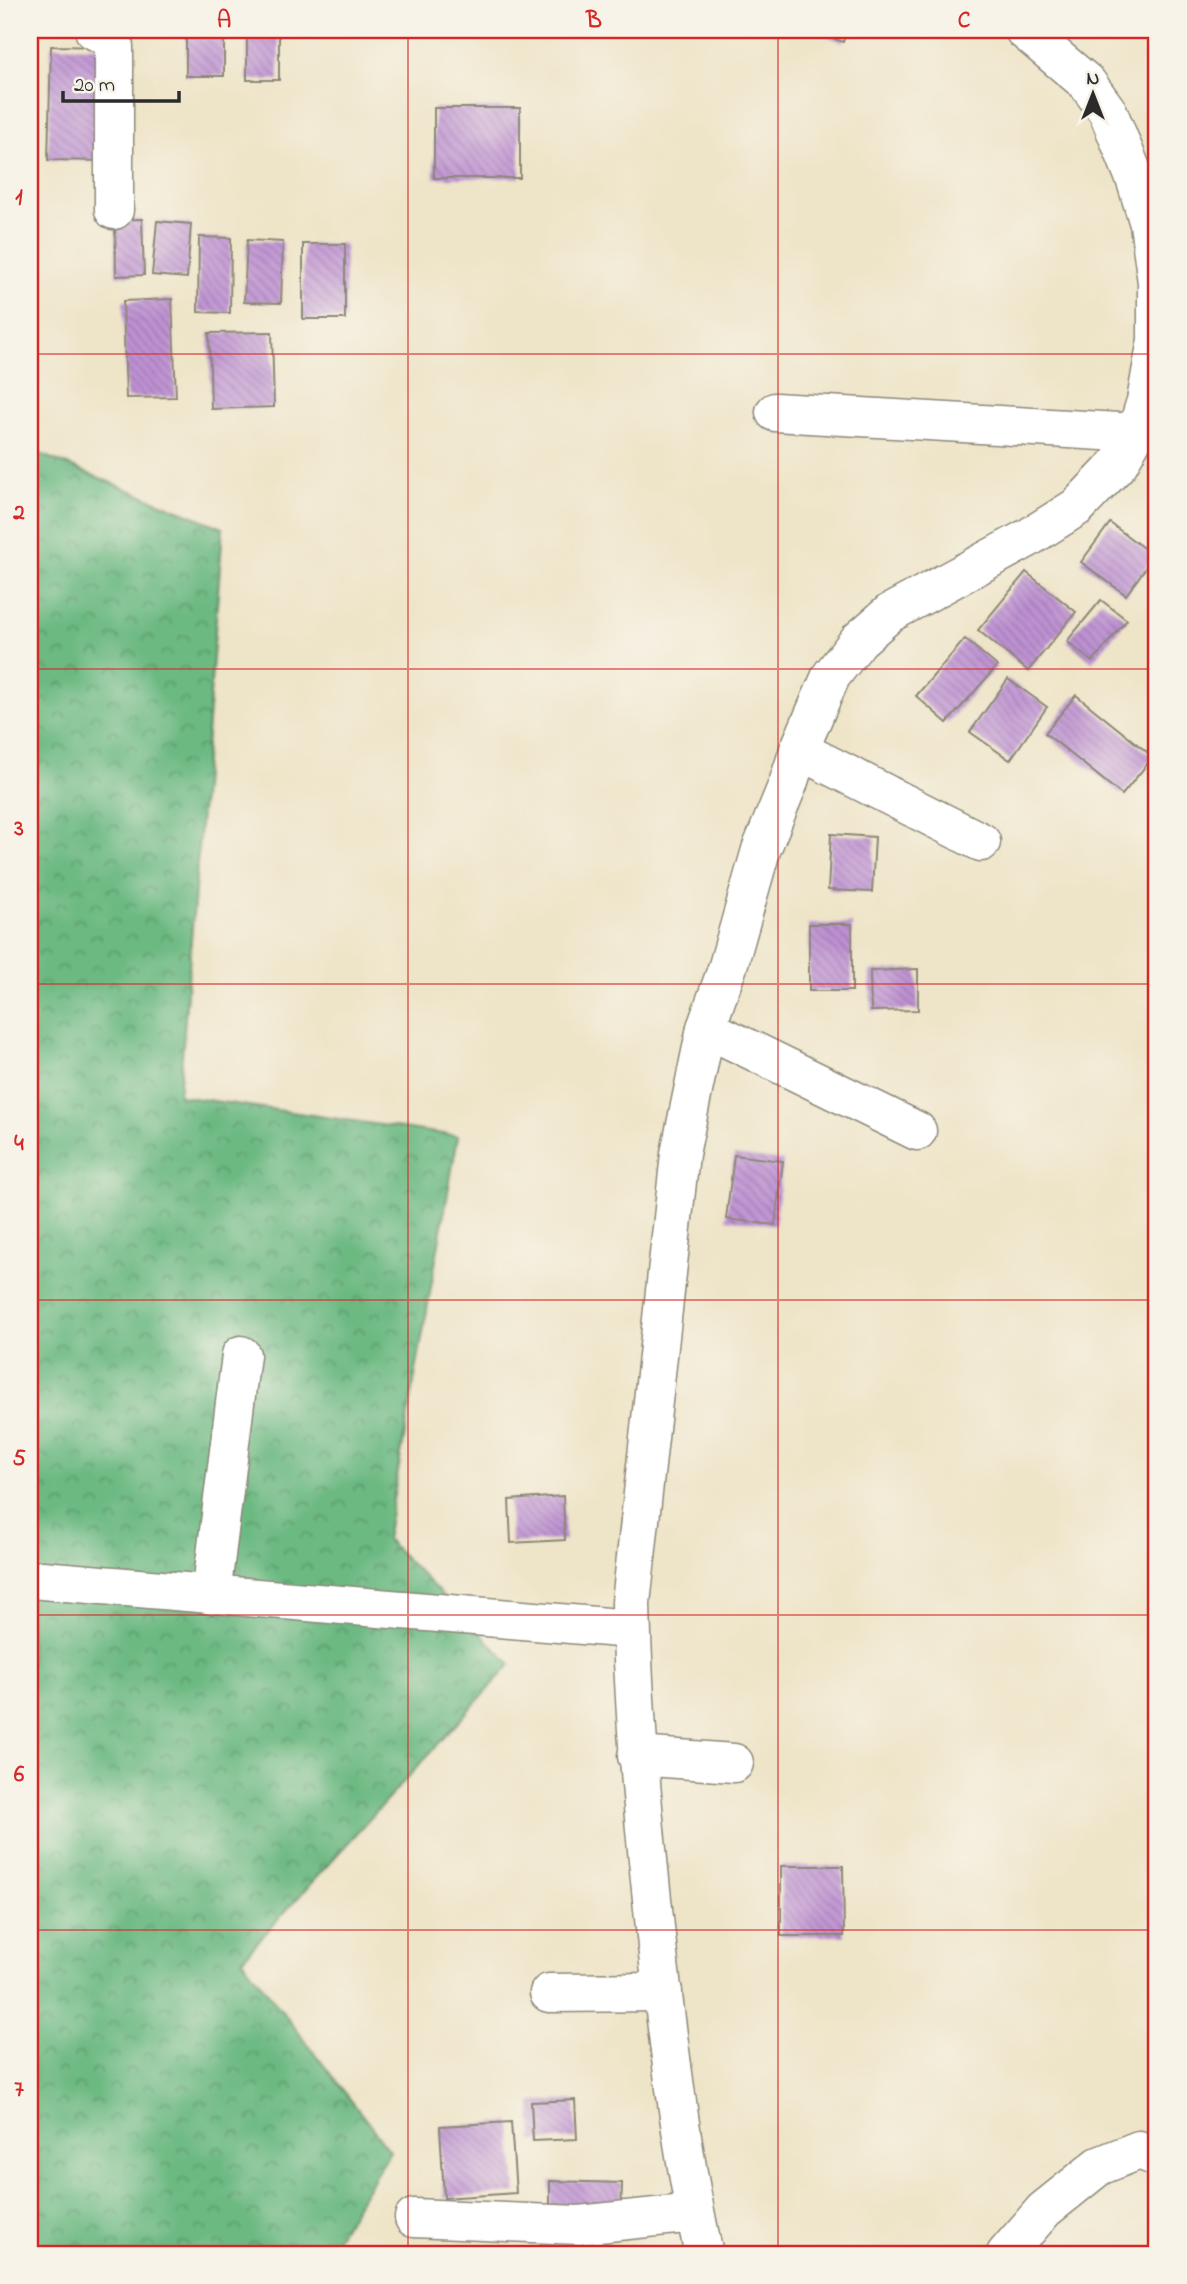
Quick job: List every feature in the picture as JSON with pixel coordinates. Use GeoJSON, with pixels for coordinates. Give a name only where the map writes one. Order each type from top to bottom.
{"type":"FeatureCollection","features":[{"type":"Feature","properties":{"kind":"street"},"geometry":{"type":"LineString","coordinates":[[94,30],[113,40],[114,47],[114,210]]}},
{"type":"Feature","properties":{"kind":"street"},"geometry":{"type":"LineString","coordinates":[[704,2254],[678,2115],[663,1992],[637,1756],[631,1629],[631,1603],[649,1419],[680,1154],[706,1028],[728,966],[761,850],[831,676],[859,640],[890,613],[1028,538],[1077,507],[1106,479],[1136,433],[1146,401],[1157,340],[1157,282],[1149,224],[1129,162],[1108,112],[1087,83],[1024,30]]}},
{"type":"Feature","properties":{"kind":"street"},"geometry":{"type":"LineString","coordinates":[[775,412],[1136,433]]}},
{"type":"Feature","properties":{"kind":"street"},"geometry":{"type":"LineString","coordinates":[[799,750],[981,842]]}},
{"type":"Feature","properties":{"kind":"street"},"geometry":{"type":"LineString","coordinates":[[706,1028],[917,1131]]}},
{"type":"Feature","properties":{"kind":"street"},"geometry":{"type":"LineString","coordinates":[[211,1595],[242,1355]]}},
{"type":"Feature","properties":{"kind":"street"},"geometry":{"type":"LineString","coordinates":[[42,1580],[631,1629]]}},
{"type":"Feature","properties":{"kind":"street"},"geometry":{"type":"LineString","coordinates":[[637,1756],[734,1763]]}},
{"type":"Feature","properties":{"kind":"street"},"geometry":{"type":"LineString","coordinates":[[549,1993],[663,1992]]}},
{"type":"Feature","properties":{"kind":"street"},"geometry":{"type":"LineString","coordinates":[[1006,2254],[1044,2210],[1099,2166],[1139,2150],[1157,2157]]}},
{"type":"Feature","properties":{"kind":"street"},"geometry":{"type":"LineString","coordinates":[[414,2218],[579,2225],[695,2213]]}},
{"type":"Feature","properties":{"kind":"green space"},"geometry":{"type":"Polygon","coordinates":[[[30,450],[223,528],[179,1096],[458,1136],[386,1539],[511,1664],[242,1959],[390,2151],[327,2254],[30,2254],[30,450]]]}},
{"type":"Feature","properties":{"kind":"building"},"geometry":{"type":"Polygon","coordinates":[[[186,30],[224,30],[224,76],[186,76],[186,30]]]}},
{"type":"Feature","properties":{"kind":"building"},"geometry":{"type":"Polygon","coordinates":[[[247,30],[279,30],[279,80],[247,80],[247,30]]]}},
{"type":"Feature","properties":{"kind":"building"},"geometry":{"type":"Polygon","coordinates":[[[809,30],[847,30],[843,42],[809,30]]]}},
{"type":"Feature","properties":{"kind":"building"},"geometry":{"type":"Polygon","coordinates":[[[51,46],[109,47],[106,161],[48,160],[51,46]]]}},
{"type":"Feature","properties":{"kind":"building"},"geometry":{"type":"Polygon","coordinates":[[[1157,50],[1157,67],[1151,64],[1157,50]]]}},
{"type":"Feature","properties":{"kind":"building"},"geometry":{"type":"Polygon","coordinates":[[[434,108],[520,108],[520,178],[434,178],[434,108]]]}},
{"type":"Feature","properties":{"kind":"building"},"geometry":{"type":"Polygon","coordinates":[[[142,219],[144,275],[116,276],[115,220],[142,219]]]}},
{"type":"Feature","properties":{"kind":"building"},"geometry":{"type":"Polygon","coordinates":[[[157,221],[191,224],[187,278],[152,275],[157,221]]]}},
{"type":"Feature","properties":{"kind":"building"},"geometry":{"type":"Polygon","coordinates":[[[199,237],[231,238],[230,313],[198,312],[199,237]]]}},
{"type":"Feature","properties":{"kind":"building"},"geometry":{"type":"Polygon","coordinates":[[[247,240],[283,242],[281,303],[244,302],[247,240]]]}},
{"type":"Feature","properties":{"kind":"building"},"geometry":{"type":"Polygon","coordinates":[[[303,244],[345,244],[345,319],[303,319],[303,244]]]}},
{"type":"Feature","properties":{"kind":"building"},"geometry":{"type":"Polygon","coordinates":[[[172,299],[176,397],[126,398],[123,301],[172,299]]]}},
{"type":"Feature","properties":{"kind":"building"},"geometry":{"type":"Polygon","coordinates":[[[272,332],[274,407],[211,409],[209,333],[272,332]]]}},
{"type":"Feature","properties":{"kind":"building"},"geometry":{"type":"Polygon","coordinates":[[[1110,523],[1154,556],[1126,595],[1081,562],[1110,523]]]}},
{"type":"Feature","properties":{"kind":"building"},"geometry":{"type":"Polygon","coordinates":[[[1026,572],[1076,612],[1028,671],[978,630],[1026,572]]]}},
{"type":"Feature","properties":{"kind":"building"},"geometry":{"type":"Polygon","coordinates":[[[1101,600],[1127,620],[1092,662],[1067,641],[1101,600]]]}},
{"type":"Feature","properties":{"kind":"building"},"geometry":{"type":"Polygon","coordinates":[[[965,639],[997,666],[947,723],[916,696],[965,639]]]}},
{"type":"Feature","properties":{"kind":"building"},"geometry":{"type":"Polygon","coordinates":[[[1008,679],[1047,707],[1010,760],[970,732],[1008,679]]]}},
{"type":"Feature","properties":{"kind":"building"},"geometry":{"type":"Polygon","coordinates":[[[1076,695],[1153,757],[1122,795],[1045,733],[1076,695]]]}},
{"type":"Feature","properties":{"kind":"building"},"geometry":{"type":"Polygon","coordinates":[[[831,834],[875,837],[872,892],[828,890],[831,834]]]}},
{"type":"Feature","properties":{"kind":"building"},"geometry":{"type":"Polygon","coordinates":[[[809,924],[852,924],[852,991],[809,991],[809,924]]]}},
{"type":"Feature","properties":{"kind":"building"},"geometry":{"type":"Polygon","coordinates":[[[918,969],[918,1010],[871,1011],[870,971],[918,969]]]}},
{"type":"Feature","properties":{"kind":"building"},"geometry":{"type":"Polygon","coordinates":[[[734,1155],[783,1161],[775,1225],[726,1219],[734,1155]]]}},
{"type":"Feature","properties":{"kind":"building"},"geometry":{"type":"Polygon","coordinates":[[[563,1496],[565,1540],[511,1543],[509,1500],[563,1496]]]}},
{"type":"Feature","properties":{"kind":"building"},"geometry":{"type":"Polygon","coordinates":[[[781,1866],[843,1866],[844,1936],[781,1936],[781,1866]]]}},
{"type":"Feature","properties":{"kind":"building"},"geometry":{"type":"Polygon","coordinates":[[[575,2100],[577,2139],[533,2141],[531,2102],[575,2100]]]}},
{"type":"Feature","properties":{"kind":"building"},"geometry":{"type":"Polygon","coordinates":[[[511,2122],[516,2193],[444,2198],[440,2126],[511,2122]]]}},
{"type":"Feature","properties":{"kind":"building"},"geometry":{"type":"Polygon","coordinates":[[[550,2181],[622,2183],[621,2215],[550,2213],[550,2181]]]}}]}
